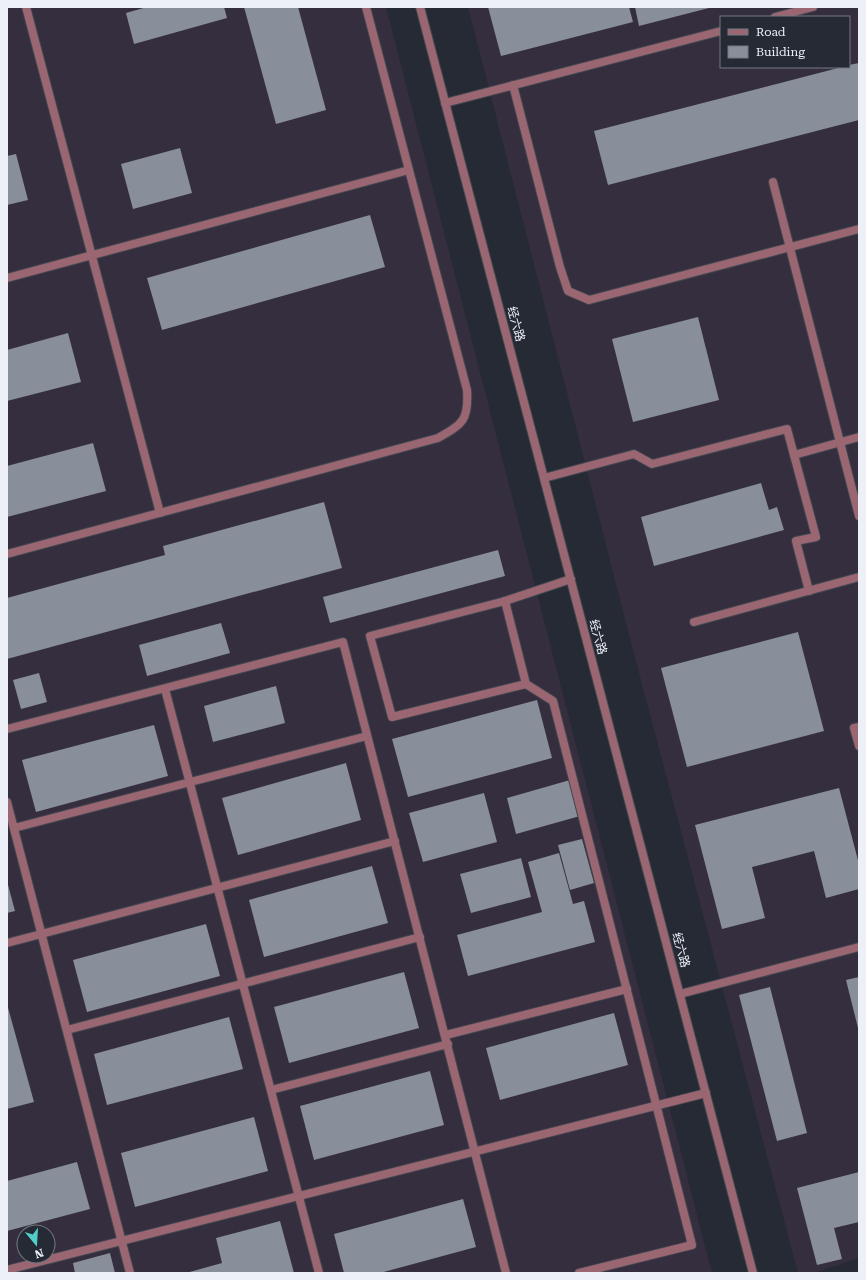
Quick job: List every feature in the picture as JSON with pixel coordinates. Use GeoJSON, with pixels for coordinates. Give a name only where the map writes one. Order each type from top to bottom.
{"type":"FeatureCollection","features":[{"type":"Feature","properties":{"kind":"street"},"geometry":{"type":"LineString","coordinates":[[26,7],[160,513]]}},
{"type":"Feature","properties":{"kind":"street"},"geometry":{"type":"LineString","coordinates":[[7,554],[438,438],[458,427],[468,409],[467,390],[366,7]]}},
{"type":"Feature","properties":{"kind":"street","name":"经六路"},"geometry":{"type":"LineString","coordinates":[[420,7],[753,1273]]}},
{"type":"Feature","properties":{"kind":"street"},"geometry":{"type":"LineString","coordinates":[[779,16],[813,7]]}},
{"type":"Feature","properties":{"kind":"street"},"geometry":{"type":"LineString","coordinates":[[445,103],[720,31]]}},
{"type":"Feature","properties":{"kind":"street"},"geometry":{"type":"LineString","coordinates":[[513,85],[560,267],[568,291],[589,300],[859,229]]}},
{"type":"Feature","properties":{"kind":"street"},"geometry":{"type":"LineString","coordinates":[[7,278],[409,170]]}},
{"type":"Feature","properties":{"kind":"street"},"geometry":{"type":"LineString","coordinates":[[773,182],[859,516]]}},
{"type":"Feature","properties":{"kind":"street"},"geometry":{"type":"LineString","coordinates":[[544,478],[634,454],[652,464],[787,429],[816,537],[796,542],[809,591]]}},
{"type":"Feature","properties":{"kind":"street"},"geometry":{"type":"LineString","coordinates":[[794,455],[859,437]]}},
{"type":"Feature","properties":{"kind":"street"},"geometry":{"type":"LineString","coordinates":[[694,622],[859,577]]}},
{"type":"Feature","properties":{"kind":"street"},"geometry":{"type":"LineString","coordinates":[[526,684],[392,717],[370,636],[505,601],[571,579]]}},
{"type":"Feature","properties":{"kind":"street"},"geometry":{"type":"LineString","coordinates":[[505,601],[526,684],[554,701],[692,1245],[579,1273]]}},
{"type":"Feature","properties":{"kind":"street"},"geometry":{"type":"LineString","coordinates":[[7,730],[343,642],[446,1035],[506,1273]]}},
{"type":"Feature","properties":{"kind":"street"},"geometry":{"type":"LineString","coordinates":[[165,688],[319,1273]]}},
{"type":"Feature","properties":{"kind":"street"},"geometry":{"type":"LineString","coordinates":[[859,727],[854,728],[859,746]]}},
{"type":"Feature","properties":{"kind":"street"},"geometry":{"type":"LineString","coordinates":[[14,828],[367,736]]}},
{"type":"Feature","properties":{"kind":"street"},"geometry":{"type":"LineString","coordinates":[[7,802],[130,1273]]}},
{"type":"Feature","properties":{"kind":"street"},"geometry":{"type":"LineString","coordinates":[[7,943],[395,841]]}},
{"type":"Feature","properties":{"kind":"street"},"geometry":{"type":"LineString","coordinates":[[67,1030],[420,936]]}},
{"type":"Feature","properties":{"kind":"street"},"geometry":{"type":"LineString","coordinates":[[680,994],[859,947]]}},
{"type":"Feature","properties":{"kind":"street"},"geometry":{"type":"LineString","coordinates":[[446,1035],[627,989]]}},
{"type":"Feature","properties":{"kind":"street"},"geometry":{"type":"LineString","coordinates":[[271,1090],[448,1044]]}},
{"type":"Feature","properties":{"kind":"street"},"geometry":{"type":"LineString","coordinates":[[7,1270],[706,1093]]}},
{"type":"Feature","properties":{"kind":"shaded area"},"geometry":{"type":"Polygon","coordinates":[[[7,7],[386,7],[712,1273],[7,1273],[7,7]]]}},
{"type":"Feature","properties":{"kind":"shaded area"},"geometry":{"type":"Polygon","coordinates":[[[468,7],[859,7],[859,1258],[814,1273],[798,1273],[634,654],[468,7]]]}},
{"type":"Feature","properties":{"kind":"building"},"geometry":{"type":"Polygon","coordinates":[[[147,7],[224,7],[227,18],[134,44],[126,13],[147,7]]]}},
{"type":"Feature","properties":{"kind":"building"},"geometry":{"type":"Polygon","coordinates":[[[244,7],[298,7],[326,110],[276,124],[244,7]]]}},
{"type":"Feature","properties":{"kind":"building"},"geometry":{"type":"Polygon","coordinates":[[[488,7],[629,7],[633,22],[501,56],[488,7]]]}},
{"type":"Feature","properties":{"kind":"building"},"geometry":{"type":"Polygon","coordinates":[[[635,7],[709,7],[709,8],[639,26],[635,7]]]}},
{"type":"Feature","properties":{"kind":"building"},"geometry":{"type":"Polygon","coordinates":[[[859,63],[859,120],[608,185],[594,131],[838,68],[850,68],[850,65],[859,63]]]}},
{"type":"Feature","properties":{"kind":"building"},"geometry":{"type":"Polygon","coordinates":[[[180,148],[192,193],[133,209],[121,164],[180,148]]]}},
{"type":"Feature","properties":{"kind":"building"},"geometry":{"type":"Polygon","coordinates":[[[16,154],[28,200],[7,205],[7,156],[16,154]]]}},
{"type":"Feature","properties":{"kind":"building"},"geometry":{"type":"Polygon","coordinates":[[[370,215],[385,267],[162,330],[147,278],[370,215]]]}},
{"type":"Feature","properties":{"kind":"building"},"geometry":{"type":"Polygon","coordinates":[[[698,317],[719,400],[633,422],[612,339],[698,317]]]}},
{"type":"Feature","properties":{"kind":"building"},"geometry":{"type":"Polygon","coordinates":[[[68,333],[81,382],[7,401],[7,350],[68,333]]]}},
{"type":"Feature","properties":{"kind":"building"},"geometry":{"type":"Polygon","coordinates":[[[93,443],[106,491],[7,517],[7,466],[93,443]]]}},
{"type":"Feature","properties":{"kind":"building"},"geometry":{"type":"Polygon","coordinates":[[[761,483],[769,510],[777,507],[784,530],[654,566],[641,517],[761,483]]]}},
{"type":"Feature","properties":{"kind":"building"},"geometry":{"type":"Polygon","coordinates":[[[324,502],[342,568],[7,659],[7,598],[165,555],[163,546],[324,502]]]}},
{"type":"Feature","properties":{"kind":"building"},"geometry":{"type":"Polygon","coordinates":[[[498,550],[505,576],[330,623],[323,597],[498,550]]]}},
{"type":"Feature","properties":{"kind":"building"},"geometry":{"type":"Polygon","coordinates":[[[221,623],[230,653],[147,676],[139,645],[221,623]]]}},
{"type":"Feature","properties":{"kind":"building"},"geometry":{"type":"Polygon","coordinates":[[[798,632],[824,731],[687,767],[661,668],[798,632]]]}},
{"type":"Feature","properties":{"kind":"building"},"geometry":{"type":"Polygon","coordinates":[[[39,673],[47,702],[21,709],[13,680],[39,673]]]}},
{"type":"Feature","properties":{"kind":"building"},"geometry":{"type":"Polygon","coordinates":[[[276,686],[285,723],[213,742],[204,706],[276,686]]]}},
{"type":"Feature","properties":{"kind":"building"},"geometry":{"type":"Polygon","coordinates":[[[537,700],[552,758],[408,797],[392,739],[537,700]]]}},
{"type":"Feature","properties":{"kind":"building"},"geometry":{"type":"Polygon","coordinates":[[[154,725],[168,776],[36,812],[22,760],[154,725]]]}},
{"type":"Feature","properties":{"kind":"building"},"geometry":{"type":"Polygon","coordinates":[[[346,763],[361,820],[238,855],[222,798],[346,763]]]}},
{"type":"Feature","properties":{"kind":"building"},"geometry":{"type":"Polygon","coordinates":[[[570,780],[580,816],[516,834],[507,798],[570,780]]]}},
{"type":"Feature","properties":{"kind":"building"},"geometry":{"type":"Polygon","coordinates":[[[839,788],[859,864],[859,889],[826,898],[814,851],[752,867],[765,918],[722,929],[695,825],[839,788]]]}},
{"type":"Feature","properties":{"kind":"building"},"geometry":{"type":"Polygon","coordinates":[[[484,793],[497,842],[423,862],[409,813],[484,793]]]}},
{"type":"Feature","properties":{"kind":"building"},"geometry":{"type":"Polygon","coordinates":[[[582,839],[594,883],[570,890],[558,845],[582,839]]]}},
{"type":"Feature","properties":{"kind":"building"},"geometry":{"type":"Polygon","coordinates":[[[559,853],[573,904],[584,901],[595,942],[468,976],[457,935],[542,912],[528,862],[559,853]]]}},
{"type":"Feature","properties":{"kind":"building"},"geometry":{"type":"Polygon","coordinates":[[[521,858],[531,897],[471,913],[460,874],[521,858]]]}},
{"type":"Feature","properties":{"kind":"building"},"geometry":{"type":"Polygon","coordinates":[[[372,866],[388,923],[264,957],[249,900],[372,866]]]}},
{"type":"Feature","properties":{"kind":"building"},"geometry":{"type":"Polygon","coordinates":[[[7,881],[15,911],[7,913],[7,881]]]}},
{"type":"Feature","properties":{"kind":"building"},"geometry":{"type":"Polygon","coordinates":[[[206,924],[220,976],[87,1012],[73,960],[206,924]]]}},
{"type":"Feature","properties":{"kind":"building"},"geometry":{"type":"Polygon","coordinates":[[[404,972],[419,1028],[289,1063],[274,1007],[404,972]]]}},
{"type":"Feature","properties":{"kind":"building"},"geometry":{"type":"Polygon","coordinates":[[[859,977],[859,1028],[858,1028],[846,980],[859,977]]]}},
{"type":"Feature","properties":{"kind":"building"},"geometry":{"type":"Polygon","coordinates":[[[770,987],[807,1133],[777,1141],[739,995],[770,987]]]}},
{"type":"Feature","properties":{"kind":"building"},"geometry":{"type":"Polygon","coordinates":[[[7,1004],[34,1102],[7,1109],[7,1004]]]}},
{"type":"Feature","properties":{"kind":"building"},"geometry":{"type":"Polygon","coordinates":[[[614,1013],[628,1065],[500,1100],[486,1048],[614,1013]]]}},
{"type":"Feature","properties":{"kind":"building"},"geometry":{"type":"Polygon","coordinates":[[[229,1017],[243,1069],[107,1105],[94,1054],[229,1017]]]}},
{"type":"Feature","properties":{"kind":"building"},"geometry":{"type":"Polygon","coordinates":[[[430,1071],[444,1125],[314,1160],[300,1106],[430,1071]]]}},
{"type":"Feature","properties":{"kind":"building"},"geometry":{"type":"Polygon","coordinates":[[[254,1117],[268,1171],[135,1207],[121,1153],[254,1117]]]}},
{"type":"Feature","properties":{"kind":"building"},"geometry":{"type":"Polygon","coordinates":[[[77,1162],[90,1209],[33,1224],[16,1224],[16,1229],[7,1231],[7,1181],[77,1162]]]}},
{"type":"Feature","properties":{"kind":"building"},"geometry":{"type":"Polygon","coordinates":[[[859,1172],[859,1222],[834,1228],[842,1259],[817,1265],[797,1188],[859,1172]]]}},
{"type":"Feature","properties":{"kind":"building"},"geometry":{"type":"Polygon","coordinates":[[[463,1199],[476,1247],[380,1273],[344,1273],[334,1234],[463,1199]]]}},
{"type":"Feature","properties":{"kind":"building"},"geometry":{"type":"Polygon","coordinates":[[[280,1221],[294,1273],[186,1273],[222,1263],[216,1238],[280,1221]]]}},
{"type":"Feature","properties":{"kind":"building"},"geometry":{"type":"Polygon","coordinates":[[[110,1253],[115,1273],[75,1273],[73,1263],[110,1253]]]}}]}
